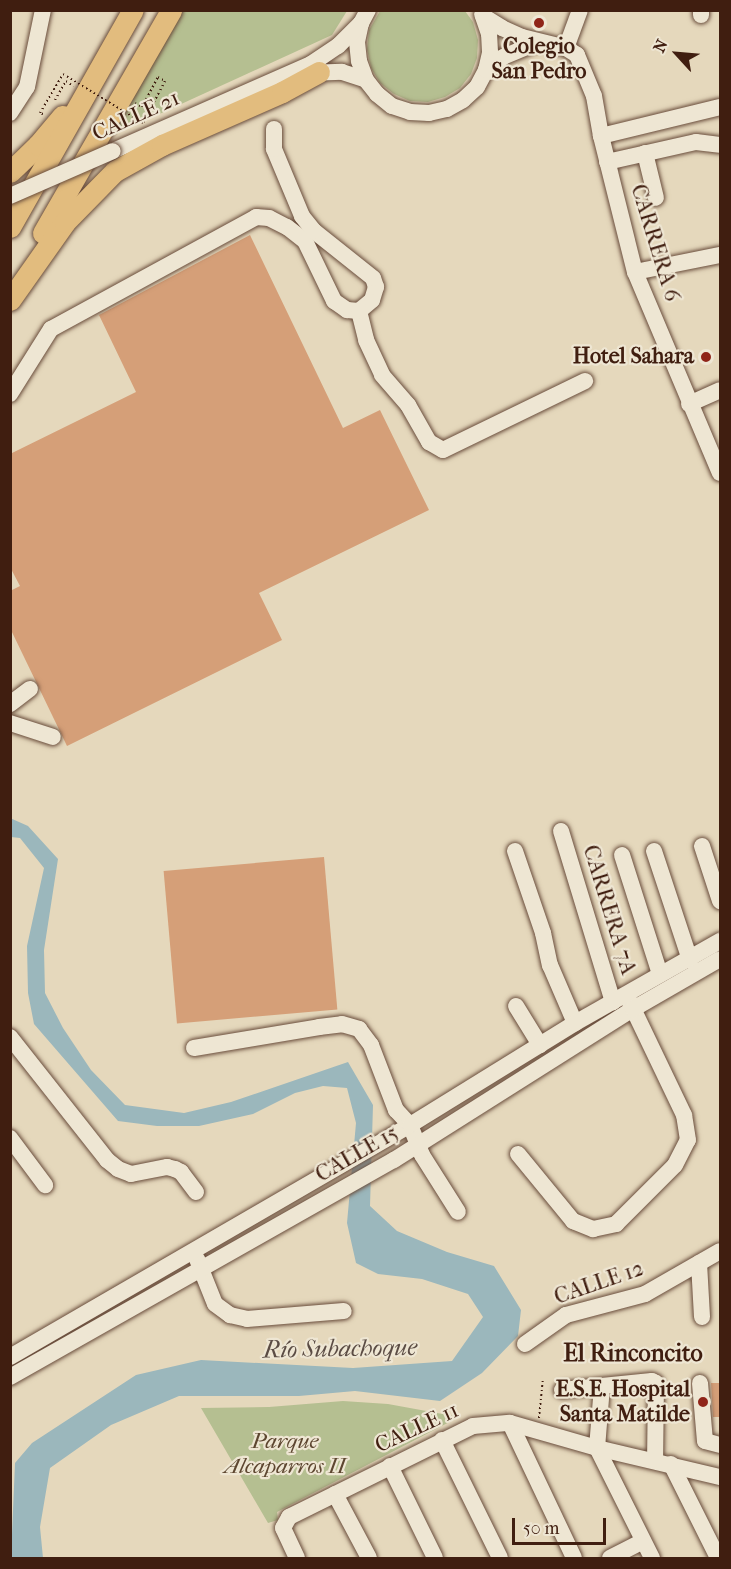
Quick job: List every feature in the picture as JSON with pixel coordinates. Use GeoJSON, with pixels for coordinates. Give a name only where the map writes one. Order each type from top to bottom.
{"type":"FeatureCollection","features":[{"type":"Feature","properties":{"kind":"main road"},"geometry":{"type":"LineString","coordinates":[[10,227],[133,10]]}},
{"type":"Feature","properties":{"kind":"main road"},"geometry":{"type":"LineString","coordinates":[[10,291],[171,10]]}},
{"type":"Feature","properties":{"kind":"main road"},"geometry":{"type":"LineString","coordinates":[[10,172],[38,145],[120,35]]}},
{"type":"Feature","properties":{"kind":"main road"},"geometry":{"type":"LineString","coordinates":[[10,300],[65,222],[115,171],[162,145],[282,92],[319,72]]}},
{"type":"Feature","properties":{"kind":"street"},"geometry":{"type":"LineString","coordinates":[[10,113],[27,87],[43,10]]}},
{"type":"Feature","properties":{"kind":"street"},"geometry":{"type":"LineString","coordinates":[[482,13],[502,28],[522,37],[566,48],[580,10]]}},
{"type":"Feature","properties":{"kind":"street"},"geometry":{"type":"LineString","coordinates":[[364,17],[357,42],[359,61],[366,80],[377,94],[392,106],[410,112],[429,113],[447,109],[463,100],[477,87],[486,70],[490,52],[489,34],[482,13]]}},
{"type":"Feature","properties":{"kind":"street","name":"CALLE 21"},"geometry":{"type":"LineString","coordinates":[[10,196],[311,64],[338,46],[364,17]]}},
{"type":"Feature","properties":{"kind":"street"},"geometry":{"type":"LineString","coordinates":[[486,70],[503,57],[543,41]]}},
{"type":"Feature","properties":{"kind":"street","name":"CARRERA 6"},"geometry":{"type":"LineString","coordinates":[[566,48],[577,55],[594,96],[607,162],[635,272],[720,473]]}},
{"type":"Feature","properties":{"kind":"street","name":"CALLE 21"},"geometry":{"type":"LineString","coordinates":[[280,77],[319,72],[342,72],[366,80]]}},
{"type":"Feature","properties":{"kind":"street"},"geometry":{"type":"LineString","coordinates":[[601,136],[720,107]]}},
{"type":"Feature","properties":{"kind":"street"},"geometry":{"type":"LineString","coordinates":[[10,394],[51,329],[256,217],[309,236],[373,279],[376,287],[372,300],[359,311],[347,310],[334,301],[309,236],[302,216],[274,149],[274,129]]}},
{"type":"Feature","properties":{"kind":"street"},"geometry":{"type":"LineString","coordinates":[[607,162],[696,142],[720,145]]}},
{"type":"Feature","properties":{"kind":"street"},"geometry":{"type":"LineString","coordinates":[[645,153],[656,198]]}},
{"type":"Feature","properties":{"kind":"street"},"geometry":{"type":"LineString","coordinates":[[635,272],[720,255]]}},
{"type":"Feature","properties":{"kind":"street"},"geometry":{"type":"LineString","coordinates":[[359,311],[366,340],[382,375],[408,405],[429,442],[443,450],[585,381]]}},
{"type":"Feature","properties":{"kind":"street"},"geometry":{"type":"LineString","coordinates":[[689,404],[720,393]]}},
{"type":"Feature","properties":{"kind":"street"},"geometry":{"type":"LineString","coordinates":[[10,704],[30,689]]}},
{"type":"Feature","properties":{"kind":"street"},"geometry":{"type":"LineString","coordinates":[[10,723],[53,737]]}},
{"type":"Feature","properties":{"kind":"street","name":"CARRERA 7A"},"geometry":{"type":"LineString","coordinates":[[518,1154],[573,1221],[594,1229],[616,1224],[675,1165],[688,1140],[684,1115],[633,1009],[620,998],[561,831]]}},
{"type":"Feature","properties":{"kind":"street"},"geometry":{"type":"LineString","coordinates":[[702,846],[720,901]]}},
{"type":"Feature","properties":{"kind":"street"},"geometry":{"type":"LineString","coordinates":[[654,851],[690,960]]}},
{"type":"Feature","properties":{"kind":"street"},"geometry":{"type":"LineString","coordinates":[[515,852],[543,933],[550,965],[575,1023]]}},
{"type":"Feature","properties":{"kind":"street"},"geometry":{"type":"LineString","coordinates":[[622,855],[660,974]]}},
{"type":"Feature","properties":{"kind":"street","name":"CALLE 15"},"geometry":{"type":"LineString","coordinates":[[10,1357],[383,1141],[575,1023],[720,941]]}},
{"type":"Feature","properties":{"kind":"street","name":"CALLE 15"},"geometry":{"type":"LineString","coordinates":[[10,1377],[394,1160],[633,1009],[720,959]]}},
{"type":"Feature","properties":{"kind":"street"},"geometry":{"type":"LineString","coordinates":[[516,1006],[543,1043]]}},
{"type":"Feature","properties":{"kind":"street"},"geometry":{"type":"LineString","coordinates":[[534,1014],[543,1043]]}},
{"type":"Feature","properties":{"kind":"street"},"geometry":{"type":"LineString","coordinates":[[194,1048],[342,1024],[358,1029],[371,1045],[396,1110],[410,1125],[417,1146],[458,1212]]}},
{"type":"Feature","properties":{"kind":"street"},"geometry":{"type":"LineString","coordinates":[[10,1037],[107,1160],[118,1169],[131,1174],[167,1167],[175,1169],[181,1172],[196,1192]]}},
{"type":"Feature","properties":{"kind":"street"},"geometry":{"type":"LineString","coordinates":[[10,1138],[45,1185]]}},
{"type":"Feature","properties":{"kind":"street"},"geometry":{"type":"LineString","coordinates":[[193,1250],[215,1304],[230,1315],[247,1319],[344,1311]]}},
{"type":"Feature","properties":{"kind":"street"},"geometry":{"type":"LineString","coordinates":[[702,1317],[713,1257]]}},
{"type":"Feature","properties":{"kind":"street","name":"CALLE 12"},"geometry":{"type":"LineString","coordinates":[[525,1344],[566,1315],[645,1294],[713,1257]]}},
{"type":"Feature","properties":{"kind":"street"},"geometry":{"type":"LineString","coordinates":[[562,1390],[656,1383],[663,1462],[718,1558]]}},
{"type":"Feature","properties":{"kind":"street"},"geometry":{"type":"LineString","coordinates":[[700,1383],[705,1441],[720,1445]]}},
{"type":"Feature","properties":{"kind":"street"},"geometry":{"type":"LineString","coordinates":[[602,1386],[597,1448],[652,1558]]}},
{"type":"Feature","properties":{"kind":"street"},"geometry":{"type":"LineString","coordinates":[[510,1423],[574,1558]]}},
{"type":"Feature","properties":{"kind":"street","name":"CALLE 11"},"geometry":{"type":"LineString","coordinates":[[297,1558],[285,1533],[284,1524],[289,1517],[473,1426],[510,1423],[597,1448],[663,1462],[720,1478]]}},
{"type":"Feature","properties":{"kind":"street"},"geometry":{"type":"LineString","coordinates":[[442,1440],[500,1558]]}},
{"type":"Feature","properties":{"kind":"street"},"geometry":{"type":"LineString","coordinates":[[390,1466],[435,1558]]}},
{"type":"Feature","properties":{"kind":"street"},"geometry":{"type":"LineString","coordinates":[[336,1494],[369,1558]]}},
{"type":"Feature","properties":{"kind":"street"},"geometry":{"type":"LineString","coordinates":[[610,1558],[644,1541]]}},
{"type":"Feature","properties":{"kind":"path"},"geometry":{"type":"LineString","coordinates":[[45,116],[40,113],[63,74],[143,123],[165,81],[158,77],[142,107],[122,96]]}},
{"type":"Feature","properties":{"kind":"path"},"geometry":{"type":"LineString","coordinates":[[50,107],[66,81],[81,90]]}},
{"type":"Feature","properties":{"kind":"path"},"geometry":{"type":"LineString","coordinates":[[538,1430],[543,1378]]}},
{"type":"Feature","properties":{"kind":"green space"},"geometry":{"type":"Polygon","coordinates":[[[181,11],[347,11],[332,35],[107,138],[181,11]]]}},
{"type":"Feature","properties":{"kind":"green space"},"geometry":{"type":"Polygon","coordinates":[[[380,11],[465,11],[473,22],[478,40],[477,58],[471,74],[460,88],[445,97],[428,102],[410,101],[394,94],[380,83],[371,68],[367,49],[369,30],[380,11]]]}},
{"type":"Feature","properties":{"kind":"green space","name":"Parque Alcaparros II"},"geometry":{"type":"Polygon","coordinates":[[[343,1401],[388,1404],[459,1417],[277,1512],[278,1520],[268,1523],[201,1408],[269,1407],[343,1401]]]}},
{"type":"Feature","properties":{"kind":"water"},"geometry":{"type":"Polygon","coordinates":[[[10,818],[28,826],[58,859],[44,950],[45,993],[63,1028],[91,1070],[125,1105],[184,1113],[231,1102],[348,1062],[373,1105],[370,1206],[397,1231],[447,1252],[494,1266],[521,1310],[518,1336],[482,1373],[440,1401],[355,1391],[299,1396],[179,1396],[111,1425],[50,1468],[40,1527],[43,1558],[11,1558],[15,1463],[32,1443],[136,1375],[201,1360],[353,1368],[452,1361],[483,1317],[468,1294],[422,1279],[378,1274],[356,1263],[347,1223],[356,1123],[347,1088],[323,1086],[295,1093],[253,1114],[199,1126],[157,1126],[118,1121],[34,1024],[28,993],[27,946],[44,868],[20,838],[11,837],[10,818]]]}},
{"type":"Feature","properties":{"kind":"building"},"geometry":{"type":"Polygon","coordinates":[[[250,235],[343,428],[380,410],[429,510],[259,593],[282,640],[67,746],[10,628],[10,591],[20,586],[10,567],[10,454],[136,392],[99,315],[250,235]]]}},
{"type":"Feature","properties":{"kind":"building"},"geometry":{"type":"Polygon","coordinates":[[[324,857],[337,1009],[177,1023],[164,871],[324,857]]]}},
{"type":"Feature","properties":{"kind":"building"},"geometry":{"type":"Polygon","coordinates":[[[711,1383],[720,1383],[720,1417],[713,1417],[711,1383]]]}},
{"type":"Feature","properties":{"kind":"place","name":"Colegio San Pedro"},"geometry":{"type":"Point","coordinates":[539,23]}},
{"type":"Feature","properties":{"kind":"place","name":"Hotel Sahara"},"geometry":{"type":"Point","coordinates":[706,357]}},
{"type":"Feature","properties":{"kind":"place","name":"E.S.E. Hospital Santa Matilde"},"geometry":{"type":"Point","coordinates":[703,1402]}},
{"type":"Feature","properties":{"kind":"district","name":"El Rinconcito"},"geometry":{"type":"Point","coordinates":[633,1354]}},
{"type":"Feature","properties":{"kind":"water label","name":"Río Subachoque"},"geometry":{"type":"Point","coordinates":[340,1349]}}]}
